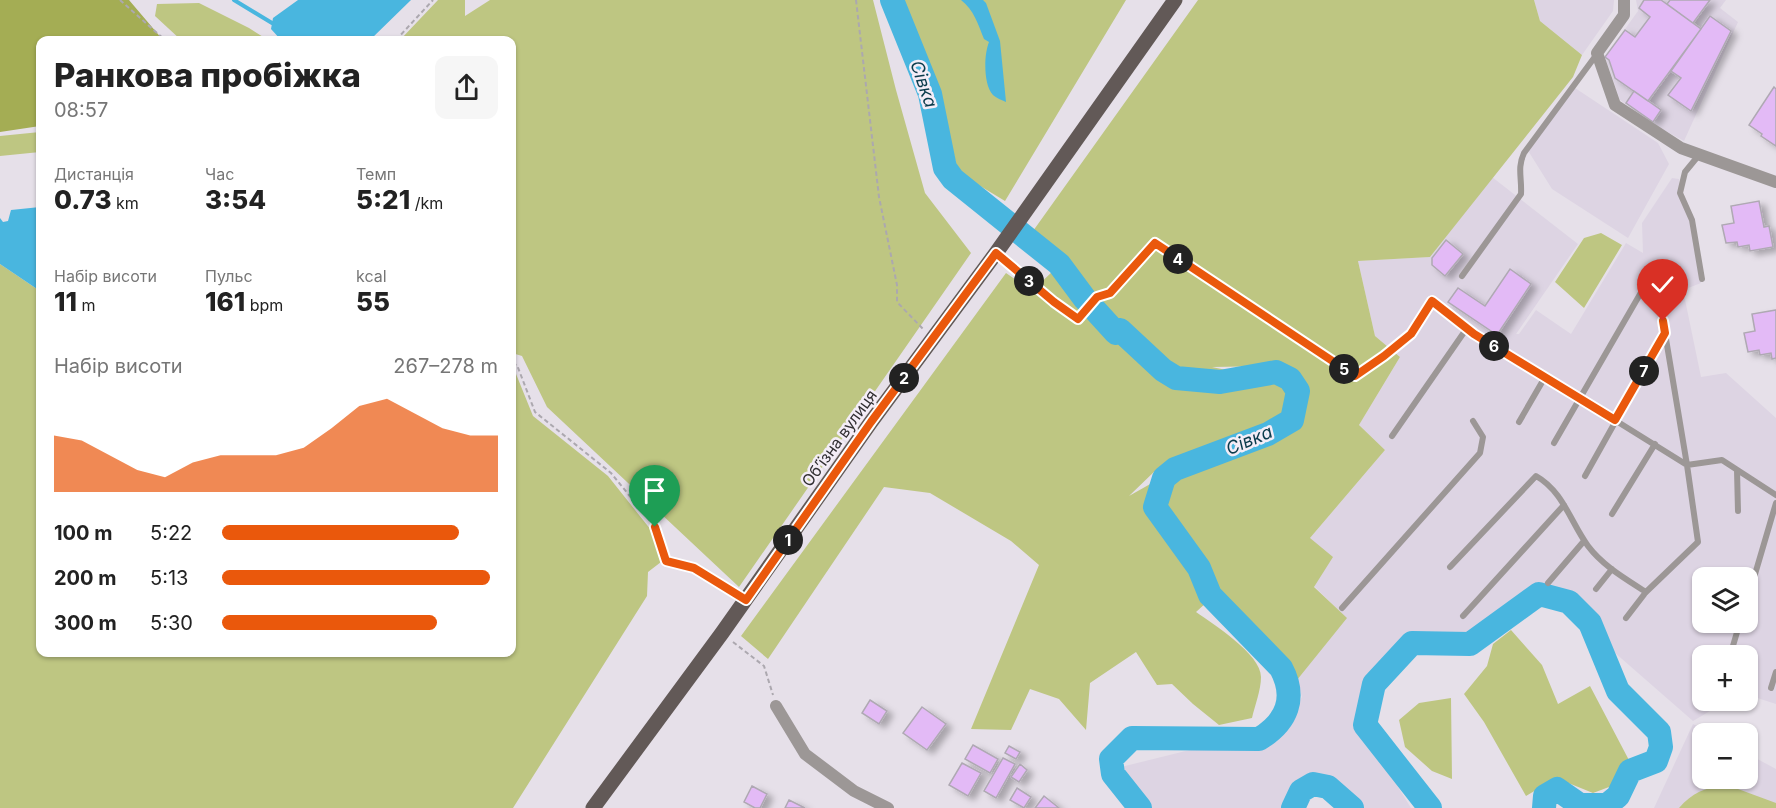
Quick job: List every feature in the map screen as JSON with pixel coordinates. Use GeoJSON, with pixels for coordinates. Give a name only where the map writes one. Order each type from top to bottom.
{"type":"FeatureCollection","features":[{"type":"Feature","properties":{"kind":"main road","name":"Обʼїзна вулиця"},"geometry":{"type":"LineString","coordinates":[[593,808],[746,600],[871,422],[1025,213],[1175,0]]}},
{"type":"Feature","properties":{"kind":"street"},"geometry":{"type":"LineString","coordinates":[[1624,0],[1624,15],[1597,53],[1615,105],[1681,148],[1776,182]]}},
{"type":"Feature","properties":{"kind":"street"},"geometry":{"type":"LineString","coordinates":[[776,706],[805,754],[854,791],[888,808]]}},
{"type":"Feature","properties":{"kind":"lane"},"geometry":{"type":"LineString","coordinates":[[1462,276],[1521,194],[1522,181],[1518,166],[1524,153],[1597,53]]}},
{"type":"Feature","properties":{"kind":"lane"},"geometry":{"type":"LineString","coordinates":[[1700,155],[1684,172],[1680,193],[1692,220],[1702,279]]}},
{"type":"Feature","properties":{"kind":"lane"},"geometry":{"type":"LineString","coordinates":[[1554,443],[1654,270]]}},
{"type":"Feature","properties":{"kind":"lane"},"geometry":{"type":"LineString","coordinates":[[1432,301],[1467,328],[1688,465],[1722,460],[1776,495]]}},
{"type":"Feature","properties":{"kind":"lane"},"geometry":{"type":"LineString","coordinates":[[1626,618],[1646,592],[1698,542],[1688,465],[1663,321]]}},
{"type":"Feature","properties":{"kind":"lane"},"geometry":{"type":"LineString","coordinates":[[1392,436],[1467,328]]}},
{"type":"Feature","properties":{"kind":"lane"},"geometry":{"type":"LineString","coordinates":[[1585,476],[1665,333]]}},
{"type":"Feature","properties":{"kind":"lane"},"geometry":{"type":"LineString","coordinates":[[1519,422],[1545,377]]}},
{"type":"Feature","properties":{"kind":"lane"},"geometry":{"type":"LineString","coordinates":[[1342,608],[1480,453],[1483,437],[1473,421]]}},
{"type":"Feature","properties":{"kind":"lane"},"geometry":{"type":"LineString","coordinates":[[1612,514],[1655,444]]}},
{"type":"Feature","properties":{"kind":"lane"},"geometry":{"type":"LineString","coordinates":[[1737,470],[1738,511]]}},
{"type":"Feature","properties":{"kind":"lane"},"geometry":{"type":"LineString","coordinates":[[1450,567],[1536,476],[1550,486],[1595,555],[1646,592]]}},
{"type":"Feature","properties":{"kind":"lane"},"geometry":{"type":"LineString","coordinates":[[1757,567],[1776,503]]}},
{"type":"Feature","properties":{"kind":"lane"},"geometry":{"type":"LineString","coordinates":[[1463,616],[1564,505]]}},
{"type":"Feature","properties":{"kind":"lane"},"geometry":{"type":"LineString","coordinates":[[1548,583],[1584,541]]}},
{"type":"Feature","properties":{"kind":"lane"},"geometry":{"type":"LineString","coordinates":[[1596,589],[1612,569]]}},
{"type":"Feature","properties":{"kind":"lane"},"geometry":{"type":"LineString","coordinates":[[1771,688],[1776,672]]}},
{"type":"Feature","properties":{"kind":"path"},"geometry":{"type":"LineString","coordinates":[[120,0],[160,36]]}},
{"type":"Feature","properties":{"kind":"path"},"geometry":{"type":"LineString","coordinates":[[400,36],[433,0]]}},
{"type":"Feature","properties":{"kind":"path"},"geometry":{"type":"LineString","coordinates":[[856,0],[879,197],[897,285],[897,302],[933,340]]}},
{"type":"Feature","properties":{"kind":"path"},"geometry":{"type":"LineString","coordinates":[[996,253],[1054,302],[1078,319],[1097,297],[1110,293],[1155,243],[1355,376],[1411,334],[1432,301]]}},
{"type":"Feature","properties":{"kind":"path"},"geometry":{"type":"LineString","coordinates":[[516,366],[535,412],[611,473],[655,527],[666,561],[694,568],[746,600]]}},
{"type":"Feature","properties":{"kind":"path"},"geometry":{"type":"LineString","coordinates":[[722,633],[764,666],[776,706]]}},
{"type":"Feature","properties":{"kind":"shaded area"},"geometry":{"type":"Polygon","coordinates":[[[1534,0],[1614,0],[1613,11],[1582,55],[1540,21],[1534,0]]]}},
{"type":"Feature","properties":{"kind":"shaded area"},"geometry":{"type":"Polygon","coordinates":[[[1636,0],[1726,0],[1720,8],[1738,22],[1684,141],[1653,124],[1620,100],[1605,57],[1638,11],[1636,0]]]}},
{"type":"Feature","properties":{"kind":"shaded area"},"geometry":{"type":"Polygon","coordinates":[[[1575,88],[1658,143],[1669,164],[1628,238],[1552,189],[1527,149],[1575,88]]]}},
{"type":"Feature","properties":{"kind":"shaded area"},"geometry":{"type":"Polygon","coordinates":[[[1492,177],[1578,244],[1516,334],[1519,334],[1536,310],[1571,334],[1626,243],[1643,253],[1642,223],[1672,178],[1679,179],[1681,200],[1690,211],[1701,283],[1683,290],[1701,377],[1726,373],[1776,418],[1776,704],[1758,698],[1758,645],[1692,645],[1692,711],[1710,711],[1693,721],[1614,652],[1591,614],[1557,592],[1533,593],[1469,639],[1423,636],[1414,638],[1370,681],[1361,704],[1360,725],[1411,808],[1357,808],[1353,799],[1333,785],[1310,781],[1295,794],[1287,808],[1149,808],[1121,767],[1214,744],[1262,744],[1274,738],[1302,697],[1297,680],[1346,618],[1314,586],[1310,538],[1385,450],[1359,425],[1400,357],[1375,336],[1358,261],[1430,257],[1492,177]]]}},
{"type":"Feature","properties":{"kind":"shaded area"},"geometry":{"type":"Polygon","coordinates":[[[1692,726],[1692,789],[1758,789],[1758,759],[1776,769],[1776,808],[1654,808],[1692,726]]]}},
{"type":"Feature","properties":{"kind":"green space"},"geometry":{"type":"Polygon","coordinates":[[[0,0],[129,0],[160,36],[36,36],[36,127],[0,132],[0,0]]]}},
{"type":"Feature","properties":{"kind":"green space"},"geometry":{"type":"Polygon","coordinates":[[[438,0],[465,0],[465,16],[490,0],[873,0],[925,193],[971,253],[739,587],[547,407],[522,356],[516,354],[516,36],[404,36],[438,0]]]}},
{"type":"Feature","properties":{"kind":"green space"},"geometry":{"type":"Polygon","coordinates":[[[901,0],[1126,0],[1005,201],[962,175],[956,164],[940,92],[901,0]]]}},
{"type":"Feature","properties":{"kind":"green space"},"geometry":{"type":"Polygon","coordinates":[[[1198,0],[1534,0],[1540,21],[1582,55],[1573,77],[1430,257],[1358,261],[1375,336],[1400,357],[1359,425],[1385,450],[1310,538],[1333,557],[1314,587],[1347,618],[1297,680],[1217,593],[1204,566],[1162,506],[1173,481],[1294,427],[1307,391],[1277,366],[1212,367],[1273,380],[1288,392],[1286,414],[1157,469],[1129,496],[1152,483],[1150,505],[1194,572],[1207,602],[1196,612],[1235,640],[1259,668],[1261,682],[1252,718],[1219,725],[1172,684],[1157,685],[1136,652],[1090,683],[1086,730],[1059,699],[1030,689],[1011,730],[971,729],[1039,565],[1011,541],[930,493],[884,487],[768,659],[741,636],[1006,273],[1032,291],[1053,271],[1093,317],[1104,309],[1065,261],[1033,231],[1198,0]]]}},
{"type":"Feature","properties":{"kind":"green space"},"geometry":{"type":"Polygon","coordinates":[[[199,3],[262,36],[177,36],[155,16],[157,4],[199,3]]]}},
{"type":"Feature","properties":{"kind":"green space"},"geometry":{"type":"Polygon","coordinates":[[[36,132],[36,152],[0,156],[0,136],[36,132]]]}},
{"type":"Feature","properties":{"kind":"green space"},"geometry":{"type":"Polygon","coordinates":[[[1601,233],[1622,245],[1584,308],[1555,282],[1584,238],[1601,233]]]}},
{"type":"Feature","properties":{"kind":"green space"},"geometry":{"type":"Polygon","coordinates":[[[0,264],[36,288],[36,657],[516,657],[516,374],[533,416],[608,476],[651,530],[661,562],[648,572],[647,596],[513,808],[0,808],[0,264]]]}},
{"type":"Feature","properties":{"kind":"green space"},"geometry":{"type":"Polygon","coordinates":[[[1511,630],[1542,665],[1558,704],[1590,686],[1631,764],[1617,784],[1593,793],[1556,778],[1526,796],[1484,722],[1464,694],[1487,666],[1493,644],[1511,630]]]}},
{"type":"Feature","properties":{"kind":"green space"},"geometry":{"type":"Polygon","coordinates":[[[1451,698],[1452,779],[1432,771],[1405,747],[1399,720],[1419,703],[1451,698]]]}},
{"type":"Feature","properties":{"kind":"green space"},"geometry":{"type":"Polygon","coordinates":[[[1708,789],[1738,789],[1776,803],[1776,808],[1679,808],[1699,792],[1708,789]]]}},
{"type":"Feature","properties":{"kind":"water"},"geometry":{"type":"Polygon","coordinates":[[[298,0],[411,0],[374,36],[277,36],[271,29],[273,18],[298,0]]]}},
{"type":"Feature","properties":{"kind":"water"},"geometry":{"type":"Polygon","coordinates":[[[961,0],[983,0],[986,3],[1000,41],[1006,102],[994,96],[987,84],[985,69],[989,42],[984,39],[978,23],[961,0]]]}},
{"type":"Feature","properties":{"kind":"water"},"geometry":{"type":"Polygon","coordinates":[[[36,207],[36,288],[0,264],[0,218],[3,222],[8,221],[11,210],[36,207]]]}},
{"type":"Feature","properties":{"kind":"building"},"geometry":{"type":"Polygon","coordinates":[[[1644,0],[1661,0],[1701,29],[1648,101],[1615,78],[1609,60],[1605,57],[1625,30],[1635,37],[1650,17],[1639,8],[1644,0]]]}},
{"type":"Feature","properties":{"kind":"building"},"geometry":{"type":"Polygon","coordinates":[[[1670,0],[1710,0],[1693,23],[1667,4],[1670,0]]]}},
{"type":"Feature","properties":{"kind":"building"},"geometry":{"type":"Polygon","coordinates":[[[1710,16],[1731,31],[1691,111],[1668,95],[1681,78],[1671,71],[1710,16]]]}},
{"type":"Feature","properties":{"kind":"building"},"geometry":{"type":"Polygon","coordinates":[[[1774,87],[1776,89],[1776,146],[1749,125],[1774,87]]]}},
{"type":"Feature","properties":{"kind":"building"},"geometry":{"type":"Polygon","coordinates":[[[1634,91],[1661,110],[1653,122],[1626,103],[1634,91]]]}},
{"type":"Feature","properties":{"kind":"building"},"geometry":{"type":"Polygon","coordinates":[[[1759,201],[1764,227],[1769,226],[1773,247],[1750,251],[1749,245],[1738,247],[1737,242],[1726,243],[1722,225],[1734,223],[1731,206],[1759,201]]]}},
{"type":"Feature","properties":{"kind":"building"},"geometry":{"type":"Polygon","coordinates":[[[1446,240],[1463,254],[1445,276],[1432,265],[1432,258],[1446,240]]]}},
{"type":"Feature","properties":{"kind":"building"},"geometry":{"type":"Polygon","coordinates":[[[1510,269],[1531,284],[1497,335],[1448,302],[1458,288],[1485,306],[1510,269]]]}},
{"type":"Feature","properties":{"kind":"building"},"geometry":{"type":"Polygon","coordinates":[[[1776,310],[1776,358],[1772,359],[1771,353],[1760,355],[1759,350],[1748,352],[1744,333],[1755,331],[1752,314],[1776,310]]]}},
{"type":"Feature","properties":{"kind":"building"},"geometry":{"type":"Polygon","coordinates":[[[870,700],[887,711],[879,724],[862,713],[870,700]]]}},
{"type":"Feature","properties":{"kind":"building"},"geometry":{"type":"Polygon","coordinates":[[[922,707],[946,724],[927,750],[903,733],[922,707]]]}},
{"type":"Feature","properties":{"kind":"building"},"geometry":{"type":"Polygon","coordinates":[[[973,745],[998,759],[990,773],[965,759],[973,745]]]}},
{"type":"Feature","properties":{"kind":"building"},"geometry":{"type":"Polygon","coordinates":[[[1009,746],[1020,752],[1016,759],[1005,753],[1009,746]]]}},
{"type":"Feature","properties":{"kind":"building"},"geometry":{"type":"Polygon","coordinates":[[[1003,758],[1015,764],[996,798],[984,791],[1003,758]]]}},
{"type":"Feature","properties":{"kind":"building"},"geometry":{"type":"Polygon","coordinates":[[[962,763],[981,773],[968,796],[949,785],[962,763]]]}},
{"type":"Feature","properties":{"kind":"building"},"geometry":{"type":"Polygon","coordinates":[[[1020,764],[1027,770],[1019,782],[1011,777],[1020,764]]]}},
{"type":"Feature","properties":{"kind":"building"},"geometry":{"type":"Polygon","coordinates":[[[752,786],[767,794],[760,808],[744,802],[752,786]]]}},
{"type":"Feature","properties":{"kind":"building"},"geometry":{"type":"Polygon","coordinates":[[[1017,788],[1031,797],[1024,808],[1010,800],[1017,788]]]}},
{"type":"Feature","properties":{"kind":"building"},"geometry":{"type":"Polygon","coordinates":[[[1044,796],[1059,808],[1035,808],[1044,796]]]}},
{"type":"Feature","properties":{"kind":"building"},"geometry":{"type":"Polygon","coordinates":[[[789,800],[805,808],[785,808],[789,800]]]}},
{"type":"Feature","properties":{"kind":"waterway"},"geometry":{"type":"LineString","coordinates":[[234,0],[272,23]]}},
{"type":"Feature","properties":{"kind":"waterway","name":"Сівка"},"geometry":{"type":"LineString","coordinates":[[892,0],[930,94],[945,168],[953,179],[1059,264],[1085,299],[1116,333],[1120,330],[1163,370],[1176,378],[1220,382],[1276,372],[1290,379],[1298,391],[1292,420],[1268,434],[1175,469],[1164,478],[1155,507],[1199,568],[1210,595],[1281,668],[1288,689],[1286,708],[1276,725],[1259,739],[1132,738],[1111,759],[1113,774],[1140,808]]}},
{"type":"Feature","properties":{"kind":"waterway","name":"Сівка"},"geometry":{"type":"LineString","coordinates":[[1430,808],[1365,725],[1374,684],[1412,643],[1470,644],[1539,594],[1569,602],[1590,623],[1618,691],[1659,732],[1661,747],[1656,761],[1630,771],[1618,796],[1607,805],[1580,805],[1557,789],[1545,796],[1544,808]]}},
{"type":"Feature","properties":{"kind":"waterway","name":"Сівка"},"geometry":{"type":"LineString","coordinates":[[1293,808],[1301,791],[1313,784],[1328,787],[1352,808]]}},
{"type":"Feature","properties":{"kind":"route"},"geometry":{"type":"LineString","coordinates":[[655,527],[666,561],[694,568],[746,600],[871,422],[996,253],[1054,302],[1078,319],[1097,297],[1110,293],[1155,243],[1355,376],[1411,334],[1432,301],[1474,334],[1615,420],[1665,333],[1663,321]]}}]}
